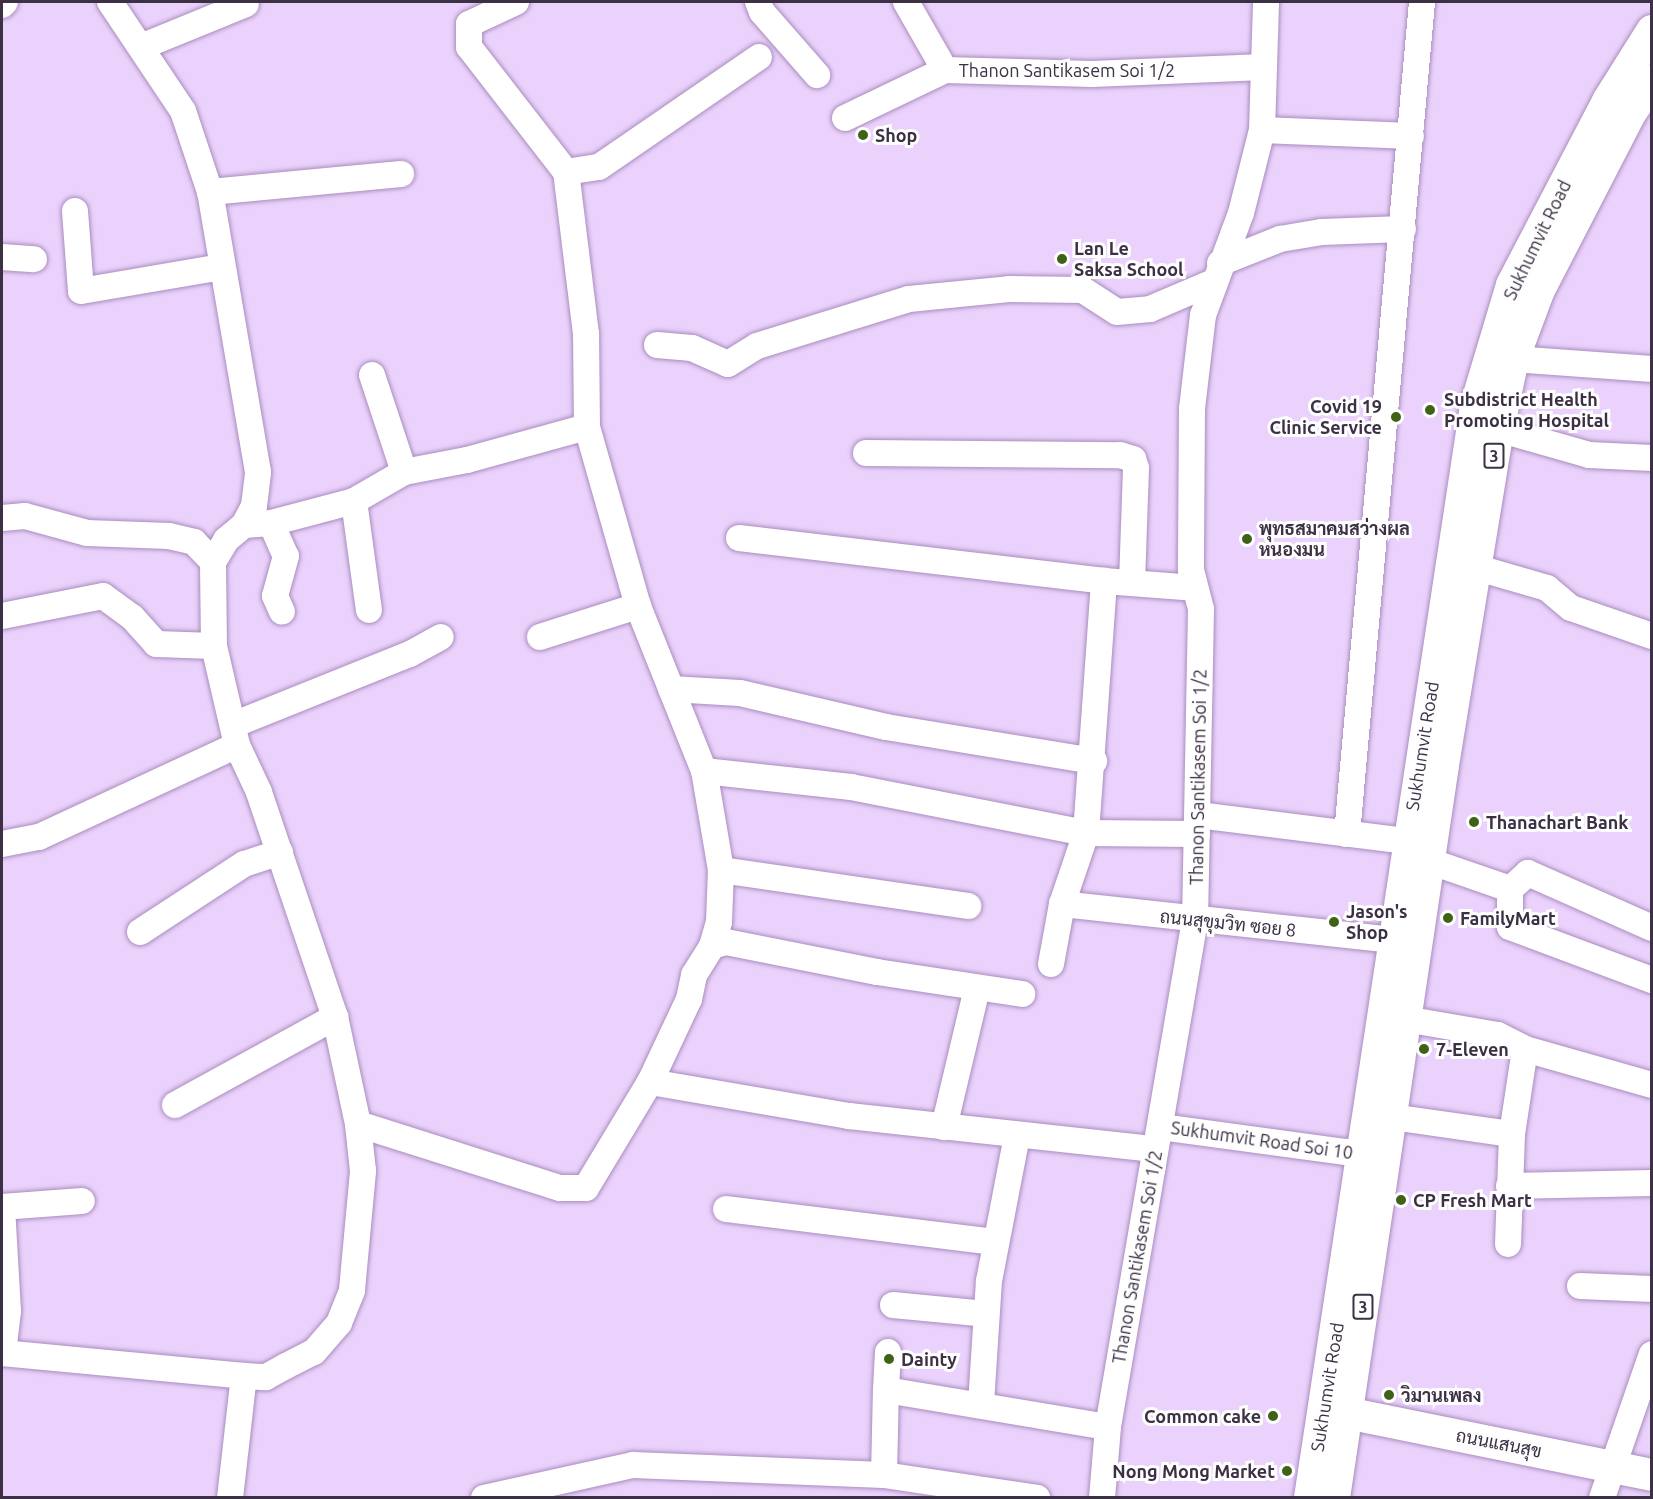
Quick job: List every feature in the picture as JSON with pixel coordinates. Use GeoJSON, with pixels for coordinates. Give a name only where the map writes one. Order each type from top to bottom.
{"type":"FeatureCollection","features":[{"type":"Feature","properties":{"kind":"main road","name":"Sukhumvit Road"},"geometry":{"type":"LineString","coordinates":[[1334,1497],[1405,1019],[1418,851],[1475,414],[1492,345],[1512,285],[1558,193],[1652,31]]}},
{"type":"Feature","properties":{"kind":"main road","name":"Sukhumvit Road"},"geometry":{"type":"LineString","coordinates":[[1310,1497],[1394,940],[1418,851],[1478,568],[1498,429],[1513,359],[1539,290],[1631,112],[1652,81]]}},
{"type":"Feature","properties":{"kind":"main road","name":"ถนนแสนสุข"},"geometry":{"type":"LineString","coordinates":[[1347,1413],[1612,1465],[1652,1475]]}},
{"type":"Feature","properties":{"kind":"street"},"geometry":{"type":"LineString","coordinates":[[2,5],[5,2]]}},
{"type":"Feature","properties":{"kind":"street"},"geometry":{"type":"LineString","coordinates":[[82,1201],[2,1207],[8,1311],[2,1353],[266,1377],[314,1352],[339,1323],[352,1290],[362,1183],[358,1124],[335,1017],[280,852],[235,735],[214,646],[213,562],[226,540],[244,525],[254,506],[258,472],[221,267],[210,192],[183,111],[143,46],[110,2]]}},
{"type":"Feature","properties":{"kind":"street"},"geometry":{"type":"LineString","coordinates":[[358,1124],[560,1188],[586,1188],[650,1082],[689,999],[694,975],[712,946],[719,922],[721,870],[704,771],[638,606],[587,427],[586,334],[566,171],[469,47],[469,24],[516,2]]}},
{"type":"Feature","properties":{"kind":"street"},"geometry":{"type":"LineString","coordinates":[[758,2],[817,75]]}},
{"type":"Feature","properties":{"kind":"street"},"geometry":{"type":"LineString","coordinates":[[906,2],[945,70]]}},
{"type":"Feature","properties":{"kind":"street","name":"Thanon Santikasem Soi 1/2"},"geometry":{"type":"LineString","coordinates":[[1102,1497],[1108,1427],[1195,920],[1202,609],[1194,588],[1192,409],[1203,315],[1216,273],[1240,213],[1262,130],[1266,2]]}},
{"type":"Feature","properties":{"kind":"street"},"geometry":{"type":"LineString","coordinates":[[1347,834],[1422,2]]}},
{"type":"Feature","properties":{"kind":"street"},"geometry":{"type":"LineString","coordinates":[[143,46],[246,4]]}},
{"type":"Feature","properties":{"kind":"street"},"geometry":{"type":"LineString","coordinates":[[566,171],[599,167],[759,57]]}},
{"type":"Feature","properties":{"kind":"street","name":"Thanon Santikasem Soi 1/2"},"geometry":{"type":"LineString","coordinates":[[846,118],[945,70],[1092,74],[1264,67]]}},
{"type":"Feature","properties":{"kind":"street"},"geometry":{"type":"LineString","coordinates":[[1262,130],[1411,136]]}},
{"type":"Feature","properties":{"kind":"street"},"geometry":{"type":"LineString","coordinates":[[210,192],[401,174]]}},
{"type":"Feature","properties":{"kind":"street"},"geometry":{"type":"LineString","coordinates":[[75,211],[81,291],[221,267]]}},
{"type":"Feature","properties":{"kind":"street"},"geometry":{"type":"LineString","coordinates":[[657,345],[692,348],[728,364],[757,346],[909,299],[1009,289],[1083,290],[1116,312],[1150,309],[1280,239],[1322,232],[1403,229]]}},
{"type":"Feature","properties":{"kind":"street"},"geometry":{"type":"LineString","coordinates":[[2,257],[34,259]]}},
{"type":"Feature","properties":{"kind":"street"},"geometry":{"type":"LineString","coordinates":[[1513,359],[1652,369]]}},
{"type":"Feature","properties":{"kind":"street"},"geometry":{"type":"LineString","coordinates":[[372,375],[404,472]]}},
{"type":"Feature","properties":{"kind":"street"},"geometry":{"type":"LineString","coordinates":[[244,525],[271,523],[354,501],[404,472],[467,460],[587,427]]}},
{"type":"Feature","properties":{"kind":"street"},"geometry":{"type":"LineString","coordinates":[[1498,429],[1589,455],[1652,458]]}},
{"type":"Feature","properties":{"kind":"street"},"geometry":{"type":"LineString","coordinates":[[866,453],[1120,455],[1133,459],[1136,468],[1132,582]]}},
{"type":"Feature","properties":{"kind":"street"},"geometry":{"type":"LineString","coordinates":[[354,501],[369,610]]}},
{"type":"Feature","properties":{"kind":"street"},"geometry":{"type":"LineString","coordinates":[[2,518],[25,516],[87,533],[170,536],[194,542],[213,562]]}},
{"type":"Feature","properties":{"kind":"street"},"geometry":{"type":"LineString","coordinates":[[271,523],[286,556],[275,596],[282,612]]}},
{"type":"Feature","properties":{"kind":"street"},"geometry":{"type":"LineString","coordinates":[[739,538],[1104,581],[1194,588]]}},
{"type":"Feature","properties":{"kind":"street"},"geometry":{"type":"LineString","coordinates":[[1478,568],[1547,588],[1571,608],[1652,636]]}},
{"type":"Feature","properties":{"kind":"street"},"geometry":{"type":"LineString","coordinates":[[1051,964],[1062,904],[1086,833],[1094,760],[1104,581]]}},
{"type":"Feature","properties":{"kind":"street"},"geometry":{"type":"LineString","coordinates":[[2,616],[103,596],[132,616],[156,644],[214,646]]}},
{"type":"Feature","properties":{"kind":"street"},"geometry":{"type":"LineString","coordinates":[[540,637],[638,606]]}},
{"type":"Feature","properties":{"kind":"street"},"geometry":{"type":"LineString","coordinates":[[2,844],[39,837],[235,735],[410,654],[441,637]]}},
{"type":"Feature","properties":{"kind":"street"},"geometry":{"type":"LineString","coordinates":[[671,689],[740,693],[886,727],[1094,760]]}},
{"type":"Feature","properties":{"kind":"street"},"geometry":{"type":"LineString","coordinates":[[704,771],[851,787],[1086,833],[1197,824],[1347,834],[1418,851],[1510,889]]}},
{"type":"Feature","properties":{"kind":"street"},"geometry":{"type":"LineString","coordinates":[[140,932],[244,864],[280,852]]}},
{"type":"Feature","properties":{"kind":"street"},"geometry":{"type":"LineString","coordinates":[[721,870],[968,906]]}},
{"type":"Feature","properties":{"kind":"street"},"geometry":{"type":"LineString","coordinates":[[1652,928],[1528,873],[1510,889],[1510,927],[1652,980]]}},
{"type":"Feature","properties":{"kind":"street","name":"ถนนสุขุมวิท ซอย 8"},"geometry":{"type":"LineString","coordinates":[[1062,904],[1394,940]]}},
{"type":"Feature","properties":{"kind":"street"},"geometry":{"type":"LineString","coordinates":[[712,946],[726,942],[977,988],[1023,994]]}},
{"type":"Feature","properties":{"kind":"street"},"geometry":{"type":"LineString","coordinates":[[944,1127],[977,988]]}},
{"type":"Feature","properties":{"kind":"street"},"geometry":{"type":"LineString","coordinates":[[175,1105],[335,1017]]}},
{"type":"Feature","properties":{"kind":"street"},"geometry":{"type":"LineString","coordinates":[[1405,1019],[1498,1035],[1525,1049],[1652,1085]]}},
{"type":"Feature","properties":{"kind":"street"},"geometry":{"type":"LineString","coordinates":[[1508,1244],[1512,1134],[1525,1049]]}},
{"type":"Feature","properties":{"kind":"street","name":"Sukhumvit Road Soi 10"},"geometry":{"type":"LineString","coordinates":[[650,1082],[849,1116],[1017,1135],[1158,1138],[1362,1154]]}},
{"type":"Feature","properties":{"kind":"street"},"geometry":{"type":"LineString","coordinates":[[1392,1117],[1512,1134]]}},
{"type":"Feature","properties":{"kind":"street"},"geometry":{"type":"LineString","coordinates":[[981,1404],[986,1314],[994,1242],[1017,1135]]}},
{"type":"Feature","properties":{"kind":"street"},"geometry":{"type":"LineString","coordinates":[[1509,1186],[1652,1183]]}},
{"type":"Feature","properties":{"kind":"street"},"geometry":{"type":"LineString","coordinates":[[726,1209],[994,1242]]}},
{"type":"Feature","properties":{"kind":"street"},"geometry":{"type":"LineString","coordinates":[[1580,1286],[1652,1289]]}},
{"type":"Feature","properties":{"kind":"street"},"geometry":{"type":"LineString","coordinates":[[892,1305],[986,1314]]}},
{"type":"Feature","properties":{"kind":"street"},"geometry":{"type":"LineString","coordinates":[[884,1475],[888,1352]]}},
{"type":"Feature","properties":{"kind":"street"},"geometry":{"type":"LineString","coordinates":[[1602,1497],[1652,1354]]}},
{"type":"Feature","properties":{"kind":"street"},"geometry":{"type":"LineString","coordinates":[[230,1497],[244,1376]]}},
{"type":"Feature","properties":{"kind":"street"},"geometry":{"type":"LineString","coordinates":[[886,1390],[981,1404],[1108,1427]]}},
{"type":"Feature","properties":{"kind":"street"},"geometry":{"type":"LineString","coordinates":[[484,1497],[633,1465],[884,1475],[1037,1497]]}},
{"type":"Feature","properties":{"kind":"place","name":"Shop"},"geometry":{"type":"Point","coordinates":[863,135]}},
{"type":"Feature","properties":{"kind":"place","name":"Lan Le Saksa School"},"geometry":{"type":"Point","coordinates":[1062,259]}},
{"type":"Feature","properties":{"kind":"place","name":"Subdistrict Health Promoting Hospital"},"geometry":{"type":"Point","coordinates":[1430,410]}},
{"type":"Feature","properties":{"kind":"place","name":"Covid 19 Clinic Service"},"geometry":{"type":"Point","coordinates":[1396,417]}},
{"type":"Feature","properties":{"kind":"place","name":"พุทธสมาคมสว่างผล หนองมน"},"geometry":{"type":"Point","coordinates":[1247,539]}},
{"type":"Feature","properties":{"kind":"place","name":"Thanachart Bank"},"geometry":{"type":"Point","coordinates":[1474,822]}},
{"type":"Feature","properties":{"kind":"place","name":"FamilyMart"},"geometry":{"type":"Point","coordinates":[1448,918]}},
{"type":"Feature","properties":{"kind":"place","name":"Jason's Shop"},"geometry":{"type":"Point","coordinates":[1334,922]}},
{"type":"Feature","properties":{"kind":"place","name":"7-Eleven"},"geometry":{"type":"Point","coordinates":[1424,1049]}},
{"type":"Feature","properties":{"kind":"place","name":"CP Fresh Mart"},"geometry":{"type":"Point","coordinates":[1401,1200]}},
{"type":"Feature","properties":{"kind":"place","name":"Dainty"},"geometry":{"type":"Point","coordinates":[889,1359]}},
{"type":"Feature","properties":{"kind":"place","name":"วิมานเพลง"},"geometry":{"type":"Point","coordinates":[1389,1395]}},
{"type":"Feature","properties":{"kind":"place","name":"Common cake"},"geometry":{"type":"Point","coordinates":[1273,1416]}},
{"type":"Feature","properties":{"kind":"place","name":"Nong Mong Market"},"geometry":{"type":"Point","coordinates":[1287,1471]}}]}
